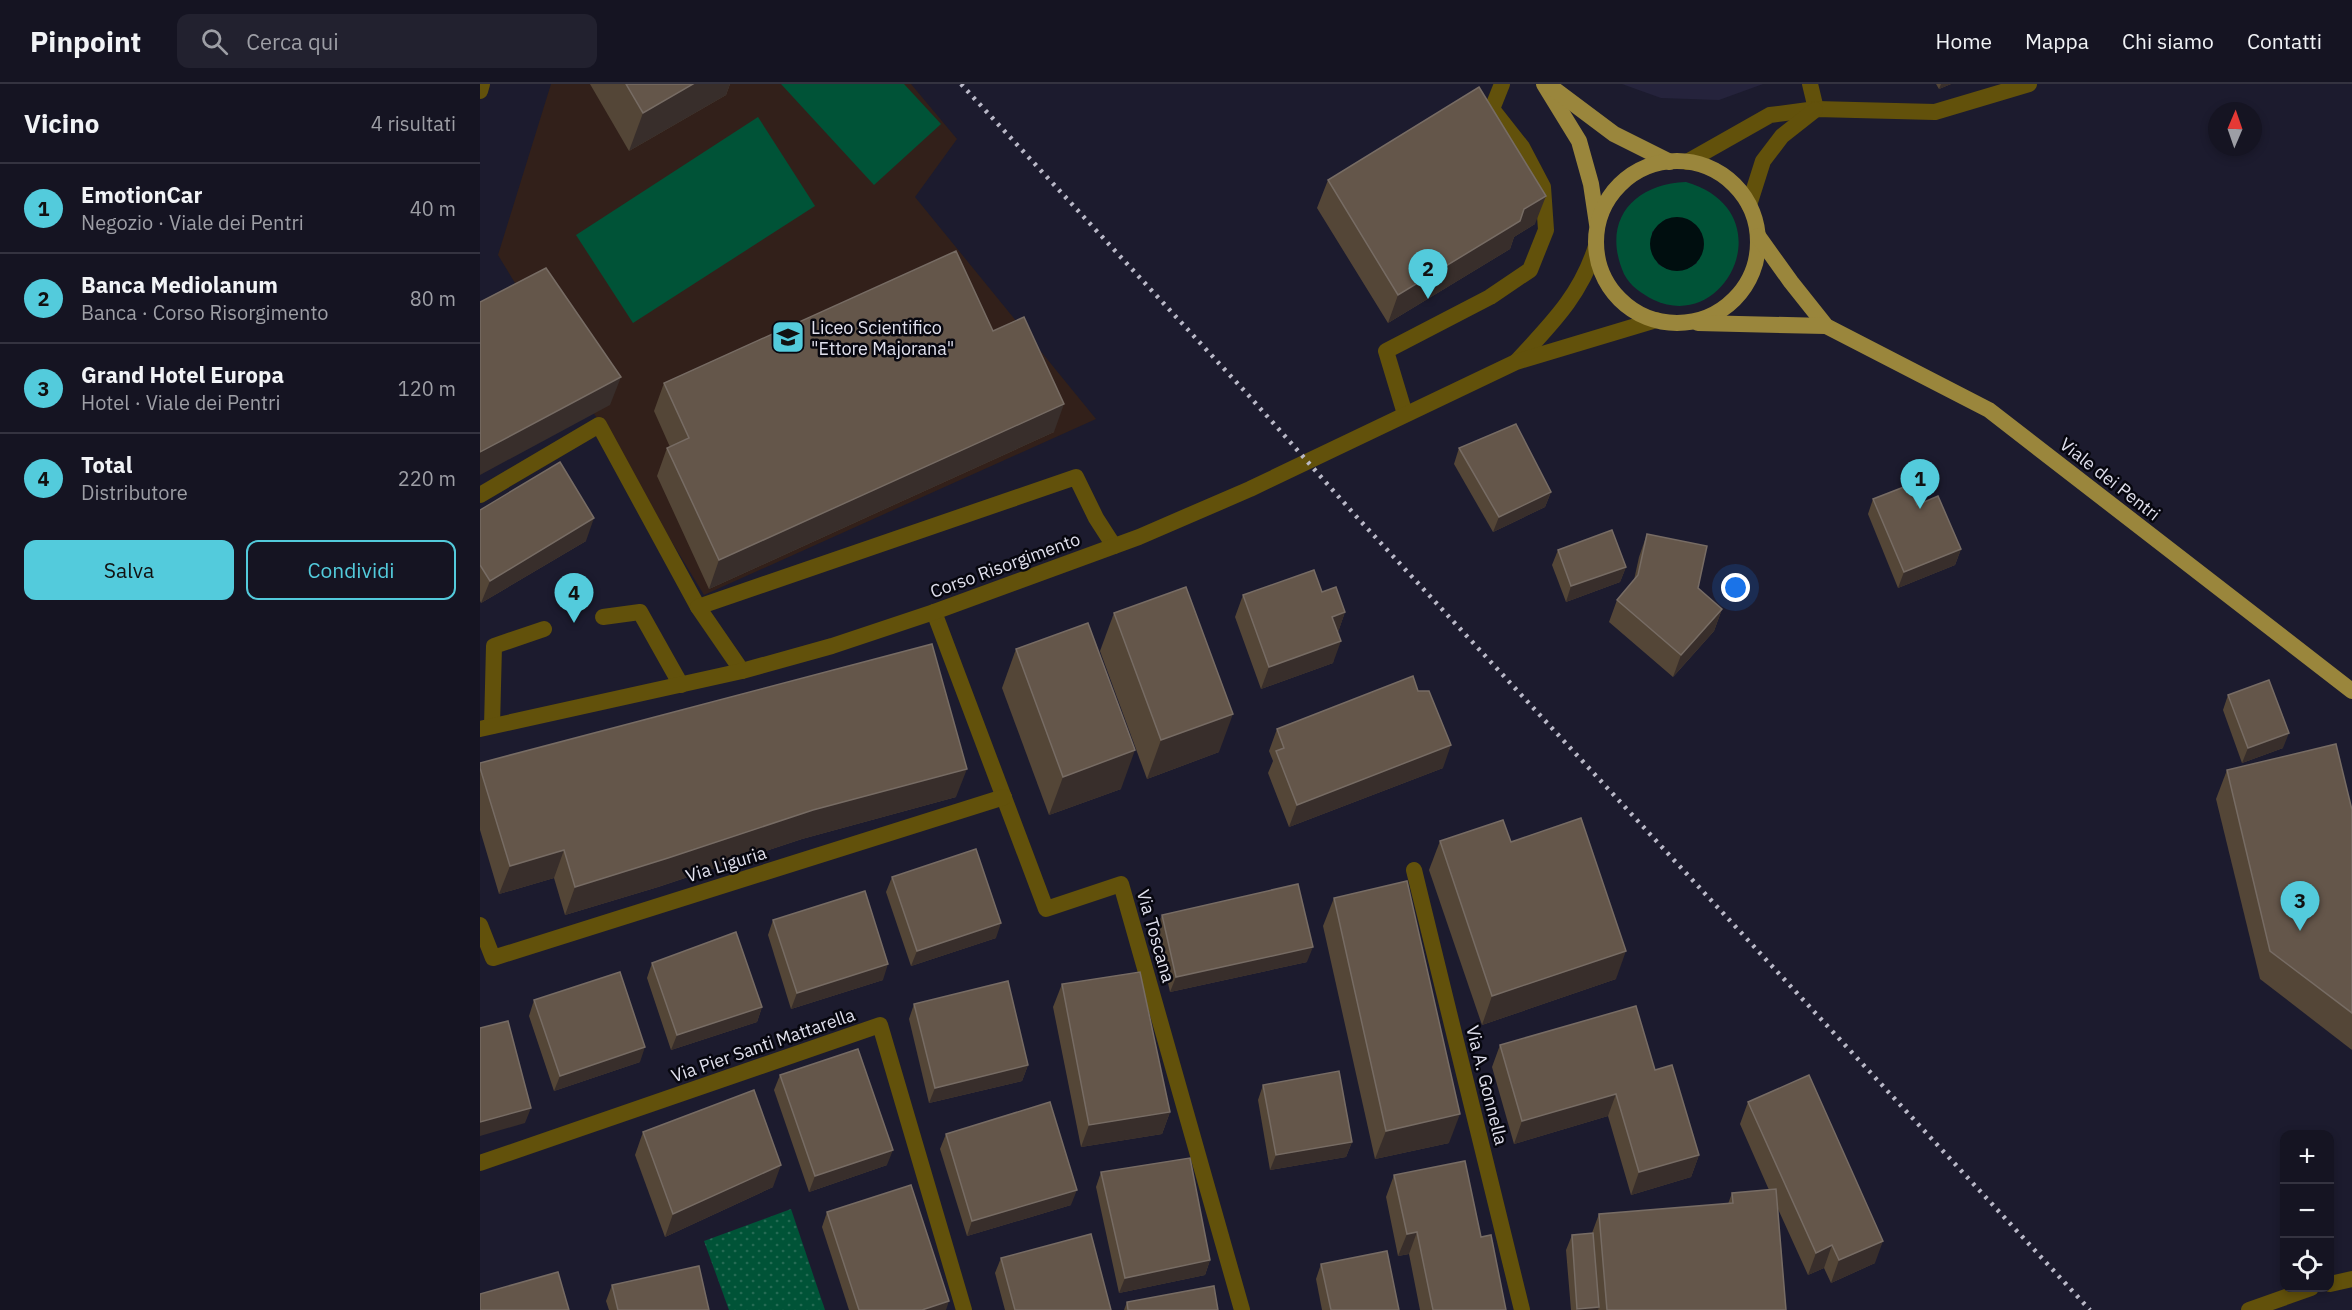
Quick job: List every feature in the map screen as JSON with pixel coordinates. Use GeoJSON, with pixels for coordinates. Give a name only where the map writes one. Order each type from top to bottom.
{"type":"FeatureCollection","features":[{"type":"Feature","properties":{"kind":"main road"},"geometry":{"type":"LineString","coordinates":[[1545,84],[1614,134],[1678,162],[1702,166],[1730,181],[1749,205],[1758,236],[1758,252],[1754,267],[1739,294],[1714,314],[1684,323],[1656,320],[1630,308],[1606,281],[1599,264],[1596,246],[1598,228],[1607,203],[1623,183],[1637,172],[1653,165],[1678,162]]}},
{"type":"Feature","properties":{"kind":"main road"},"geometry":{"type":"LineString","coordinates":[[1545,84],[1579,141],[1591,184],[1598,228]]}},
{"type":"Feature","properties":{"kind":"main road","name":"Viale dei Pentri"},"geometry":{"type":"LineString","coordinates":[[1758,236],[1826,326],[1989,410],[2352,691]]}},
{"type":"Feature","properties":{"kind":"main road","name":"Viale dei Pentri"},"geometry":{"type":"LineString","coordinates":[[1684,323],[1826,326]]}},
{"type":"Feature","properties":{"kind":"street"},"geometry":{"type":"LineString","coordinates":[[480,91],[482,84]]}},
{"type":"Feature","properties":{"kind":"street"},"geometry":{"type":"LineString","coordinates":[[1406,414],[1386,351],[1490,297],[1530,270],[1546,230],[1544,188],[1522,147],[1492,109],[1502,84]]}},
{"type":"Feature","properties":{"kind":"street"},"geometry":{"type":"LineString","coordinates":[[1810,84],[1816,110]]}},
{"type":"Feature","properties":{"kind":"street"},"geometry":{"type":"LineString","coordinates":[[1678,162],[1770,115],[1816,110],[1935,112],[2029,84]]}},
{"type":"Feature","properties":{"kind":"street"},"geometry":{"type":"LineString","coordinates":[[1749,205],[1763,161],[1782,136],[1816,110]]}},
{"type":"Feature","properties":{"kind":"street","name":"Corso Risorgimento"},"geometry":{"type":"LineString","coordinates":[[1516,362],[1564,311],[1588,271],[1596,246]]}},
{"type":"Feature","properties":{"kind":"street","name":"Corso Risorgimento"},"geometry":{"type":"LineString","coordinates":[[486,727],[741,671],[832,646],[934,612],[1114,546],[1250,489],[1516,362],[1656,320]]}},
{"type":"Feature","properties":{"kind":"street"},"geometry":{"type":"LineString","coordinates":[[480,495],[598,426],[698,607],[741,671]]}},
{"type":"Feature","properties":{"kind":"street"},"geometry":{"type":"LineString","coordinates":[[698,607],[1076,477],[1096,518],[1114,546]]}},
{"type":"Feature","properties":{"kind":"street"},"geometry":{"type":"LineString","coordinates":[[603,617],[640,612],[681,685]]}},
{"type":"Feature","properties":{"kind":"street","name":"Via Toscana"},"geometry":{"type":"LineString","coordinates":[[934,612],[1046,909],[1121,884],[1242,1310]]}},
{"type":"Feature","properties":{"kind":"street"},"geometry":{"type":"LineString","coordinates":[[486,727],[494,646],[544,629]]}},
{"type":"Feature","properties":{"kind":"street","name":"Via Liguria"},"geometry":{"type":"LineString","coordinates":[[480,925],[493,958],[1004,797]]}},
{"type":"Feature","properties":{"kind":"street","name":"Via A. Gonnella"},"geometry":{"type":"LineString","coordinates":[[1414,870],[1521,1310]]}},
{"type":"Feature","properties":{"kind":"street","name":"Via Pier Santi Mattarella"},"geometry":{"type":"LineString","coordinates":[[480,1163],[880,1025],[964,1310]]}},
{"type":"Feature","properties":{"kind":"street"},"geometry":{"type":"LineString","coordinates":[[2334,1283],[2352,1279]]}},
{"type":"Feature","properties":{"kind":"street"},"geometry":{"type":"LineString","coordinates":[[2249,1310],[2298,1292]]}},
{"type":"Feature","properties":{"kind":"shaded area","name":"Liceo Scientifico \"Ettore Majorana\""},"geometry":{"type":"Polygon","coordinates":[[[551,84],[911,84],[957,139],[915,197],[1096,419],[704,595],[498,255],[551,84]]]}},
{"type":"Feature","properties":{"kind":"shaded area"},"geometry":{"type":"Polygon","coordinates":[[[1622,84],[1763,84],[1719,100],[1661,98],[1622,84]]]}},
{"type":"Feature","properties":{"kind":"shaded area"},"geometry":{"type":"Polygon","coordinates":[[[1672,217],[1682,217],[1692,221],[1700,229],[1704,244],[1700,259],[1692,267],[1682,271],[1672,271],[1662,267],[1654,259],[1650,249],[1650,239],[1654,229],[1662,221],[1672,217]]]}},
{"type":"Feature","properties":{"kind":"green space"},"geometry":{"type":"Polygon","coordinates":[[[781,84],[904,84],[941,124],[874,185],[781,84]]]}},
{"type":"Feature","properties":{"kind":"green space"},"geometry":{"type":"Polygon","coordinates":[[[758,117],[815,206],[633,323],[576,235],[758,117]]]}},
{"type":"Feature","properties":{"kind":"green space"},"geometry":{"type":"Polygon","coordinates":[[[1686,182],[1716,197],[1733,217],[1739,241],[1734,265],[1722,285],[1704,300],[1680,306],[1654,300],[1630,282],[1624,274],[1616,238],[1619,223],[1626,209],[1650,190],[1667,184],[1686,182]],[[1666,219],[1652,232],[1658,264],[1668,269],[1678,270],[1697,263],[1666,219]]]}},
{"type":"Feature","properties":{"kind":"green space"},"geometry":{"type":"Polygon","coordinates":[[[791,1209],[825,1310],[729,1310],[704,1241],[791,1209]]]}},
{"type":"Feature","properties":{"kind":"building"},"geometry":{"type":"Polygon","coordinates":[[[626,84],[693,84],[643,113],[626,84]]]}},
{"type":"Feature","properties":{"kind":"building"},"geometry":{"type":"Polygon","coordinates":[[[1479,87],[1546,196],[1524,209],[1520,221],[1398,295],[1328,180],[1479,87]]]}},
{"type":"Feature","properties":{"kind":"building"},"geometry":{"type":"Polygon","coordinates":[[[956,251],[993,331],[1024,317],[1064,404],[719,560],[667,448],[689,438],[664,383],[956,251]]]}},
{"type":"Feature","properties":{"kind":"building"},"geometry":{"type":"Polygon","coordinates":[[[546,268],[621,377],[480,452],[480,302],[546,268]]]}},
{"type":"Feature","properties":{"kind":"building"},"geometry":{"type":"Polygon","coordinates":[[[1516,424],[1551,492],[1499,517],[1459,448],[1516,424]]]}},
{"type":"Feature","properties":{"kind":"building"},"geometry":{"type":"Polygon","coordinates":[[[560,462],[594,518],[490,581],[480,565],[480,510],[560,462]]]}},
{"type":"Feature","properties":{"kind":"building"},"geometry":{"type":"Polygon","coordinates":[[[1909,485],[1917,505],[1938,496],[1961,549],[1904,572],[1873,499],[1909,485]]]}},
{"type":"Feature","properties":{"kind":"building"},"geometry":{"type":"Polygon","coordinates":[[[1612,530],[1626,567],[1571,586],[1558,550],[1612,530]]]}},
{"type":"Feature","properties":{"kind":"building"},"geometry":{"type":"Polygon","coordinates":[[[1647,534],[1707,546],[1698,588],[1722,609],[1681,655],[1617,600],[1638,575],[1647,534]]]}},
{"type":"Feature","properties":{"kind":"building"},"geometry":{"type":"Polygon","coordinates":[[[1314,570],[1322,592],[1336,587],[1345,612],[1332,617],[1341,641],[1269,667],[1243,595],[1314,570]]]}},
{"type":"Feature","properties":{"kind":"building"},"geometry":{"type":"Polygon","coordinates":[[[1186,587],[1233,714],[1161,740],[1114,613],[1186,587]]]}},
{"type":"Feature","properties":{"kind":"building"},"geometry":{"type":"Polygon","coordinates":[[[1088,623],[1135,750],[1063,777],[1016,649],[1088,623]]]}},
{"type":"Feature","properties":{"kind":"building"},"geometry":{"type":"Polygon","coordinates":[[[932,644],[967,769],[813,810],[575,887],[564,850],[510,866],[480,763],[932,644]]]}},
{"type":"Feature","properties":{"kind":"building"},"geometry":{"type":"Polygon","coordinates":[[[1413,676],[1418,691],[1429,691],[1451,745],[1297,805],[1276,751],[1284,748],[1277,729],[1413,676]]]}},
{"type":"Feature","properties":{"kind":"building"},"geometry":{"type":"Polygon","coordinates":[[[2269,680],[2289,733],[2248,748],[2228,695],[2269,680]]]}},
{"type":"Feature","properties":{"kind":"building"},"geometry":{"type":"Polygon","coordinates":[[[2336,744],[2352,810],[2352,1013],[2270,951],[2227,770],[2336,744]]]}},
{"type":"Feature","properties":{"kind":"building"},"geometry":{"type":"Polygon","coordinates":[[[1581,818],[1626,951],[1492,996],[1440,841],[1503,820],[1511,842],[1581,818]]]}},
{"type":"Feature","properties":{"kind":"building"},"geometry":{"type":"Polygon","coordinates":[[[976,849],[1001,923],[917,951],[892,877],[976,849]]]}},
{"type":"Feature","properties":{"kind":"building"},"geometry":{"type":"Polygon","coordinates":[[[1407,881],[1460,1114],[1386,1131],[1334,898],[1407,881]]]}},
{"type":"Feature","properties":{"kind":"building"},"geometry":{"type":"Polygon","coordinates":[[[1298,884],[1313,947],[1176,977],[1162,915],[1298,884]]]}},
{"type":"Feature","properties":{"kind":"building"},"geometry":{"type":"Polygon","coordinates":[[[865,891],[888,964],[797,993],[773,920],[865,891]]]}},
{"type":"Feature","properties":{"kind":"building"},"geometry":{"type":"Polygon","coordinates":[[[736,932],[762,1007],[677,1035],[652,963],[736,932]]]}},
{"type":"Feature","properties":{"kind":"building"},"geometry":{"type":"Polygon","coordinates":[[[620,972],[645,1047],[560,1076],[534,1000],[620,972]]]}},
{"type":"Feature","properties":{"kind":"building"},"geometry":{"type":"Polygon","coordinates":[[[1140,972],[1170,1112],[1089,1125],[1062,984],[1140,972]]]}},
{"type":"Feature","properties":{"kind":"building"},"geometry":{"type":"Polygon","coordinates":[[[1008,981],[1028,1065],[935,1088],[914,1004],[1008,981]]]}},
{"type":"Feature","properties":{"kind":"building"},"geometry":{"type":"Polygon","coordinates":[[[1636,1006],[1655,1070],[1672,1065],[1699,1155],[1639,1172],[1616,1094],[1522,1121],[1500,1045],[1636,1006]]]}},
{"type":"Feature","properties":{"kind":"building"},"geometry":{"type":"Polygon","coordinates":[[[508,1021],[531,1108],[480,1122],[480,1028],[508,1021]]]}},
{"type":"Feature","properties":{"kind":"building"},"geometry":{"type":"Polygon","coordinates":[[[858,1049],[893,1150],[815,1176],[780,1075],[858,1049]]]}},
{"type":"Feature","properties":{"kind":"building"},"geometry":{"type":"Polygon","coordinates":[[[1339,1071],[1352,1142],[1276,1155],[1263,1085],[1339,1071]]]}},
{"type":"Feature","properties":{"kind":"building"},"geometry":{"type":"Polygon","coordinates":[[[1809,1075],[1883,1241],[1839,1260],[1832,1245],[1816,1253],[1748,1102],[1809,1075]]]}},
{"type":"Feature","properties":{"kind":"building"},"geometry":{"type":"Polygon","coordinates":[[[754,1090],[781,1165],[673,1214],[643,1132],[754,1090]]]}},
{"type":"Feature","properties":{"kind":"building"},"geometry":{"type":"Polygon","coordinates":[[[1050,1102],[1077,1190],[972,1221],[946,1134],[1050,1102]]]}},
{"type":"Feature","properties":{"kind":"building"},"geometry":{"type":"Polygon","coordinates":[[[1190,1158],[1210,1260],[1125,1278],[1101,1172],[1190,1158]]]}},
{"type":"Feature","properties":{"kind":"building"},"geometry":{"type":"Polygon","coordinates":[[[1465,1161],[1481,1237],[1491,1235],[1506,1310],[1433,1310],[1417,1232],[1407,1234],[1394,1175],[1465,1161]]]}},
{"type":"Feature","properties":{"kind":"building"},"geometry":{"type":"Polygon","coordinates":[[[911,1185],[949,1301],[922,1310],[859,1310],[827,1212],[911,1185]]]}},
{"type":"Feature","properties":{"kind":"building"},"geometry":{"type":"Polygon","coordinates":[[[1776,1189],[1786,1310],[1607,1310],[1599,1214],[1733,1203],[1732,1193],[1776,1189]]]}},
{"type":"Feature","properties":{"kind":"building"},"geometry":{"type":"Polygon","coordinates":[[[1593,1233],[1599,1307],[1577,1309],[1572,1235],[1593,1233]]]}},
{"type":"Feature","properties":{"kind":"building"},"geometry":{"type":"Polygon","coordinates":[[[1091,1234],[1111,1310],[1015,1310],[1001,1258],[1091,1234]]]}},
{"type":"Feature","properties":{"kind":"building"},"geometry":{"type":"Polygon","coordinates":[[[1387,1251],[1399,1310],[1331,1310],[1321,1264],[1387,1251]]]}},
{"type":"Feature","properties":{"kind":"building"},"geometry":{"type":"Polygon","coordinates":[[[699,1266],[709,1310],[618,1310],[612,1285],[699,1266]]]}},
{"type":"Feature","properties":{"kind":"building"},"geometry":{"type":"Polygon","coordinates":[[[558,1272],[569,1310],[480,1310],[480,1294],[558,1272]]]}},
{"type":"Feature","properties":{"kind":"building"},"geometry":{"type":"Polygon","coordinates":[[[1214,1286],[1218,1310],[1128,1310],[1127,1302],[1214,1286]]]}},
{"type":"Feature","properties":{"kind":"railway"},"geometry":{"type":"LineString","coordinates":[[961,84],[1251,398],[1354,514],[2090,1310]]}},
{"type":"Feature","properties":{"kind":"place","name":"Banca Mediolanum"},"geometry":{"type":"Point","coordinates":[1428,299]}},
{"type":"Feature","properties":{"kind":"place","name":"Liceo Scientifico \"Ettore Majorana\""},"geometry":{"type":"Point","coordinates":[788,337]}},
{"type":"Feature","properties":{"kind":"place","name":"EmotionCar"},"geometry":{"type":"Point","coordinates":[1920,509]}},
{"type":"Feature","properties":{"kind":"place","name":"Total"},"geometry":{"type":"Point","coordinates":[574,623]}},
{"type":"Feature","properties":{"kind":"place","name":"Grand Hotel Europa"},"geometry":{"type":"Point","coordinates":[2300,931]}}]}
